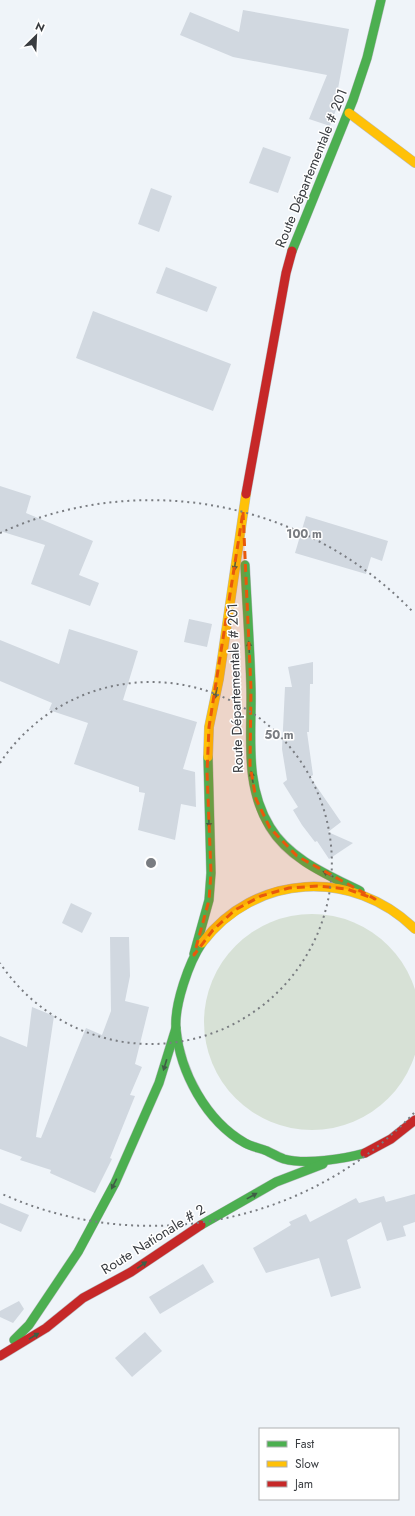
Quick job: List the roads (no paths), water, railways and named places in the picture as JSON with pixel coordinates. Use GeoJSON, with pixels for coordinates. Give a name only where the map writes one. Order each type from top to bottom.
{"type":"FeatureCollection","features":[{"type":"Feature","properties":{"kind":"main road","name":"Route Départementale # 201"},"geometry":{"type":"LineString","coordinates":[[176,1027],[182,991],[194,955],[209,900],[211,873],[207,772],[209,727],[219,679],[243,512],[286,273],[295,241],[349,113],[365,67],[381,0]]}},
{"type":"Feature","properties":{"kind":"main road"},"geometry":{"type":"LineString","coordinates":[[349,113],[415,163]]}},
{"type":"Feature","properties":{"kind":"main road","name":"Route Départementale # 201"},"geometry":{"type":"LineString","coordinates":[[243,512],[251,689],[250,765],[256,799],[270,828],[296,856],[375,899]]}},
{"type":"Feature","properties":{"kind":"main road"},"geometry":{"type":"LineString","coordinates":[[194,955],[213,930],[235,910],[261,896],[289,888],[318,886],[347,889],[375,899],[407,919],[415,929]]}},
{"type":"Feature","properties":{"kind":"main road"},"geometry":{"type":"LineString","coordinates":[[176,1027],[186,1074],[209,1112],[243,1142],[285,1159],[330,1162],[365,1154],[397,1136],[415,1130]]}},
{"type":"Feature","properties":{"kind":"main road","name":"Route Nationale # 2"},"geometry":{"type":"LineString","coordinates":[[0,1355],[29,1325],[78,1252],[115,1182],[159,1083],[176,1027]]}},
{"type":"Feature","properties":{"kind":"main road"},"geometry":{"type":"LineString","coordinates":[[397,1136],[415,1120]]}},
{"type":"Feature","properties":{"kind":"main road","name":"Route Nationale # 2"},"geometry":{"type":"LineString","coordinates":[[0,1355],[46,1328],[83,1298],[131,1272],[217,1215],[276,1182],[330,1162]]}}]}
